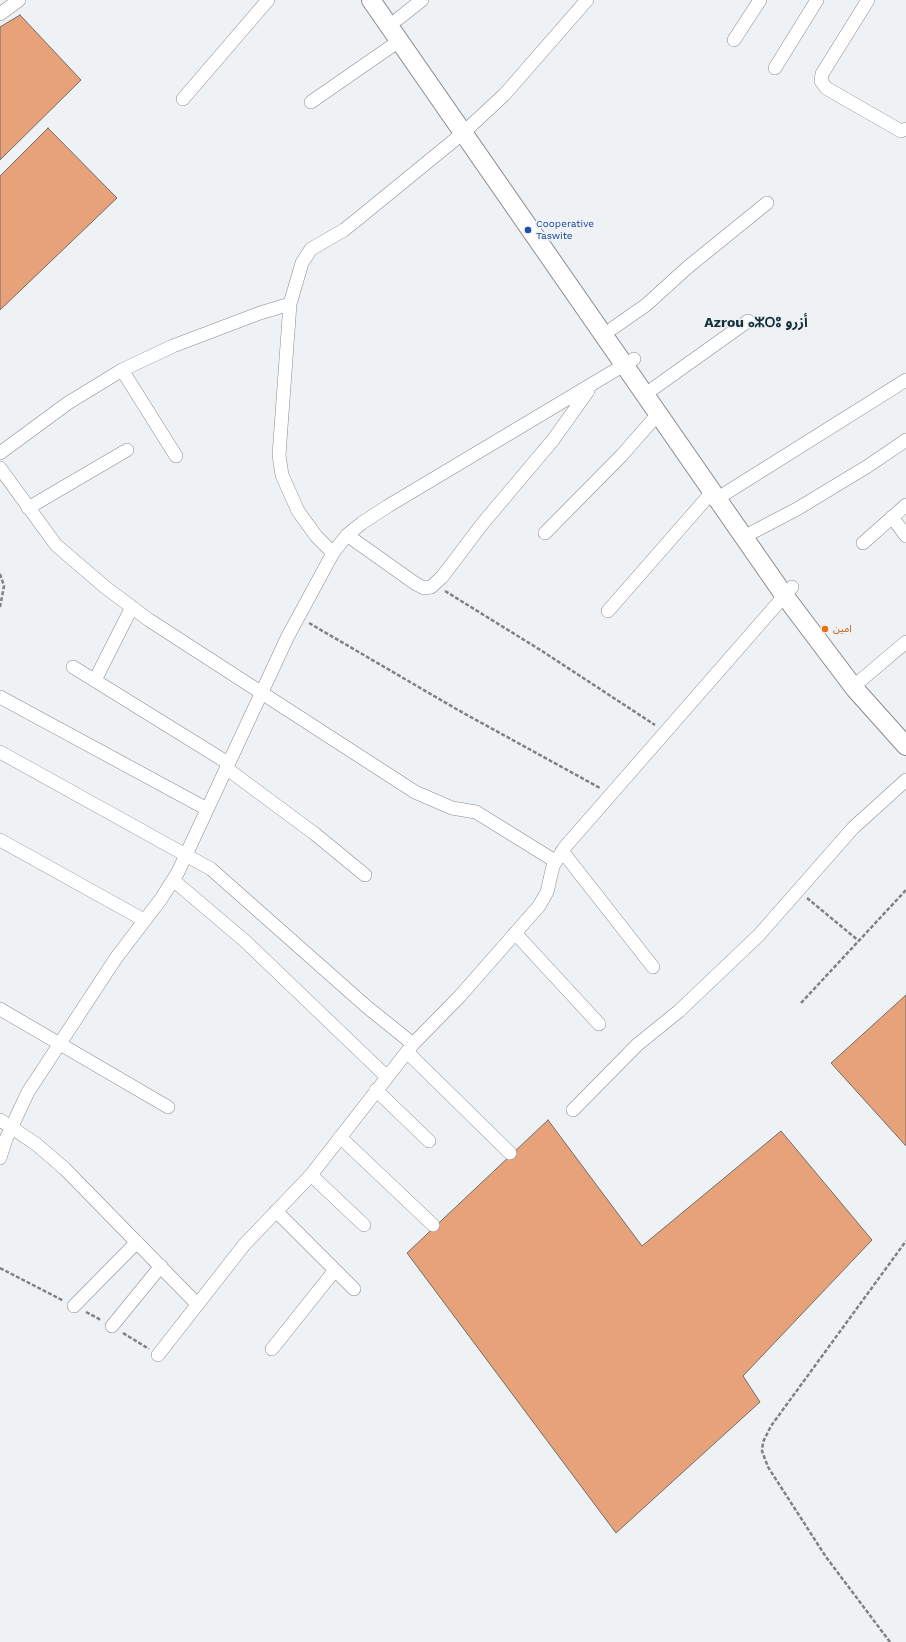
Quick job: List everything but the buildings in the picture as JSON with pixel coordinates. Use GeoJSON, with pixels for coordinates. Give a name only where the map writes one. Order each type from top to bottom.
{"type":"FeatureCollection","features":[{"type":"Feature","properties":{"kind":"main road"},"geometry":{"type":"LineString","coordinates":[[371,0],[399,41],[467,128],[613,328],[658,414],[719,492],[753,532],[788,591],[820,628],[860,681],[906,732]]}},
{"type":"Feature","properties":{"kind":"main road"},"geometry":{"type":"LineString","coordinates":[[385,0],[467,128],[630,362],[654,388],[719,492],[855,689],[906,746]]}},
{"type":"Feature","properties":{"kind":"street"},"geometry":{"type":"LineString","coordinates":[[0,14],[19,0]]}},
{"type":"Feature","properties":{"kind":"street"},"geometry":{"type":"LineString","coordinates":[[183,99],[268,0]]}},
{"type":"Feature","properties":{"kind":"street"},"geometry":{"type":"LineString","coordinates":[[398,19],[422,0]]}},
{"type":"Feature","properties":{"kind":"street"},"geometry":{"type":"LineString","coordinates":[[734,40],[760,0]]}},
{"type":"Feature","properties":{"kind":"street"},"geometry":{"type":"LineString","coordinates":[[775,68],[817,0]]}},
{"type":"Feature","properties":{"kind":"street"},"geometry":{"type":"LineString","coordinates":[[868,0],[822,74],[821,81],[826,88],[901,131],[906,130]]}},
{"type":"Feature","properties":{"kind":"street"},"geometry":{"type":"LineString","coordinates":[[333,553],[316,536],[298,511],[282,475],[279,456],[290,304],[302,263],[311,250],[354,222],[467,128],[505,94],[583,1]]}},
{"type":"Feature","properties":{"kind":"street"},"geometry":{"type":"LineString","coordinates":[[311,102],[399,41]]}},
{"type":"Feature","properties":{"kind":"street"},"geometry":{"type":"LineString","coordinates":[[613,328],[646,304],[688,267],[767,203]]}},
{"type":"Feature","properties":{"kind":"street"},"geometry":{"type":"LineString","coordinates":[[0,453],[68,402],[122,370],[179,344],[260,313],[290,304]]}},
{"type":"Feature","properties":{"kind":"street"},"geometry":{"type":"LineString","coordinates":[[654,388],[748,321]]}},
{"type":"Feature","properties":{"kind":"street"},"geometry":{"type":"LineString","coordinates":[[0,1158],[28,1092],[116,958],[161,899],[186,856],[298,616],[333,553],[347,535],[388,506],[630,362]]}},
{"type":"Feature","properties":{"kind":"street"},"geometry":{"type":"LineString","coordinates":[[122,370],[176,456]]}},
{"type":"Feature","properties":{"kind":"street"},"geometry":{"type":"LineString","coordinates":[[608,611],[719,492],[906,380]]}},
{"type":"Feature","properties":{"kind":"street"},"geometry":{"type":"LineString","coordinates":[[347,535],[416,584],[424,588],[434,585],[483,523],[553,440],[592,386]]}},
{"type":"Feature","properties":{"kind":"street"},"geometry":{"type":"LineString","coordinates":[[545,533],[622,455],[658,414]]}},
{"type":"Feature","properties":{"kind":"street"},"geometry":{"type":"LineString","coordinates":[[753,532],[803,506],[868,466],[906,440]]}},
{"type":"Feature","properties":{"kind":"street"},"geometry":{"type":"LineString","coordinates":[[28,508],[127,450]]}},
{"type":"Feature","properties":{"kind":"street"},"geometry":{"type":"LineString","coordinates":[[0,468],[56,545],[132,607],[188,646],[415,792],[452,808],[476,812],[558,856],[652,967]]}},
{"type":"Feature","properties":{"kind":"street"},"geometry":{"type":"LineString","coordinates":[[863,543],[906,505]]}},
{"type":"Feature","properties":{"kind":"street"},"geometry":{"type":"LineString","coordinates":[[892,517],[906,536]]}},
{"type":"Feature","properties":{"kind":"street"},"geometry":{"type":"LineString","coordinates":[[158,1355],[244,1245],[311,1175],[410,1048],[460,996],[539,906],[547,892],[558,856],[610,794],[748,639],[788,591]]}},
{"type":"Feature","properties":{"kind":"street"},"geometry":{"type":"LineString","coordinates":[[95,680],[132,607]]}},
{"type":"Feature","properties":{"kind":"street"},"geometry":{"type":"LineString","coordinates":[[860,681],[906,642]]}},
{"type":"Feature","properties":{"kind":"street"},"geometry":{"type":"LineString","coordinates":[[73,667],[227,766],[315,834],[365,876]]}},
{"type":"Feature","properties":{"kind":"street"},"geometry":{"type":"LineString","coordinates":[[0,698],[128,764],[207,809]]}},
{"type":"Feature","properties":{"kind":"street"},"geometry":{"type":"LineString","coordinates":[[0,752],[218,875],[362,1002],[410,1048],[510,1153]]}},
{"type":"Feature","properties":{"kind":"street"},"geometry":{"type":"LineString","coordinates":[[573,1110],[638,1045],[679,1011],[759,935],[853,828],[906,780]]}},
{"type":"Feature","properties":{"kind":"street"},"geometry":{"type":"LineString","coordinates":[[0,840],[144,920]]}},
{"type":"Feature","properties":{"kind":"street"},"geometry":{"type":"LineString","coordinates":[[172,880],[245,941],[387,1077]]}},
{"type":"Feature","properties":{"kind":"street"},"geometry":{"type":"LineString","coordinates":[[515,933],[599,1024]]}},
{"type":"Feature","properties":{"kind":"street"},"geometry":{"type":"LineString","coordinates":[[0,1009],[168,1107]]}},
{"type":"Feature","properties":{"kind":"street"},"geometry":{"type":"LineString","coordinates":[[376,1090],[429,1142]]}},
{"type":"Feature","properties":{"kind":"street"},"geometry":{"type":"LineString","coordinates":[[0,1120],[12,1127],[65,1169],[197,1304]]}},
{"type":"Feature","properties":{"kind":"street"},"geometry":{"type":"LineString","coordinates":[[340,1137],[433,1225]]}},
{"type":"Feature","properties":{"kind":"street"},"geometry":{"type":"LineString","coordinates":[[311,1175],[364,1225]]}},
{"type":"Feature","properties":{"kind":"street"},"geometry":{"type":"LineString","coordinates":[[276,1211],[354,1289]]}},
{"type":"Feature","properties":{"kind":"street"},"geometry":{"type":"LineString","coordinates":[[74,1306],[137,1242]]}},
{"type":"Feature","properties":{"kind":"street"},"geometry":{"type":"LineString","coordinates":[[112,1326],[161,1266]]}},
{"type":"Feature","properties":{"kind":"street"},"geometry":{"type":"LineString","coordinates":[[272,1349],[335,1270]]}},
{"type":"Feature","properties":{"kind":"path"},"geometry":{"type":"LineString","coordinates":[[0,574],[4,586],[0,607]]}},
{"type":"Feature","properties":{"kind":"path"},"geometry":{"type":"LineString","coordinates":[[434,585],[542,651],[665,732]]}},
{"type":"Feature","properties":{"kind":"path"},"geometry":{"type":"LineString","coordinates":[[298,616],[458,710],[610,794]]}},
{"type":"Feature","properties":{"kind":"path"},"geometry":{"type":"LineString","coordinates":[[798,890],[858,941]]}},
{"type":"Feature","properties":{"kind":"path"},"geometry":{"type":"LineString","coordinates":[[801,1003],[906,890]]}},
{"type":"Feature","properties":{"kind":"path"},"geometry":{"type":"LineString","coordinates":[[890,1642],[838,1576],[768,1468],[762,1451],[763,1442],[771,1426],[906,1241]]}},
{"type":"Feature","properties":{"kind":"place","name":"Cooperative Taswite"},"geometry":{"type":"Point","coordinates":[528,230]}},
{"type":"Feature","properties":{"kind":"place","name":"امين"},"geometry":{"type":"Point","coordinates":[825,629]}},
{"type":"Feature","properties":{"kind":"district","name":"Azrou ⴰⵣⵔⵓ أزرو"},"geometry":{"type":"Point","coordinates":[756,323]}}]}
